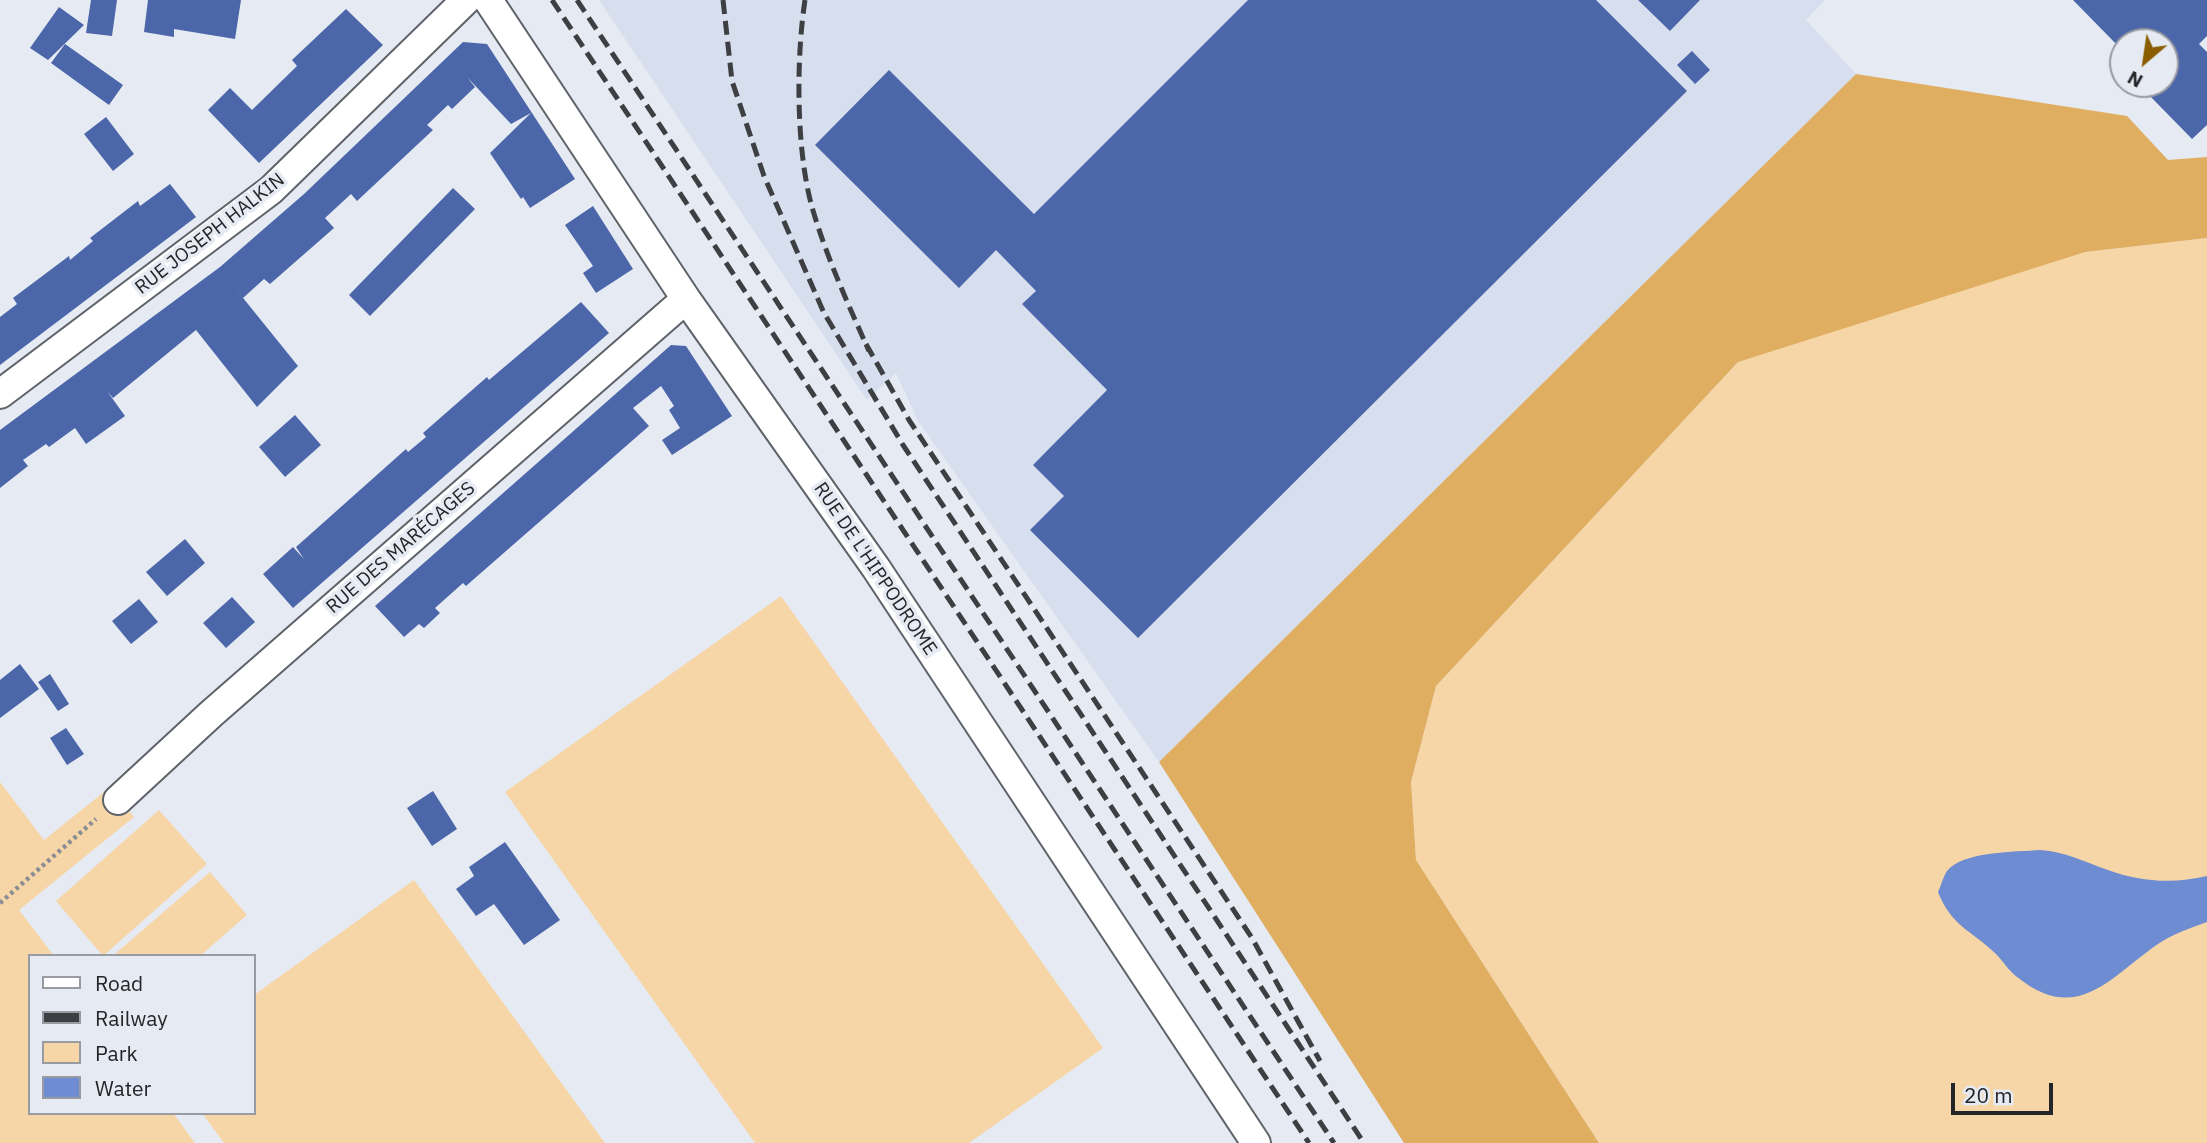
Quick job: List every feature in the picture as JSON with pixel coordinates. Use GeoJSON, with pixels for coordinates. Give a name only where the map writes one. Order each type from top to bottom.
{"type":"FeatureCollection","features":[{"type":"Feature","properties":{"kind":"street","name":"RUE JOSEPH HALKIN"},"geometry":{"type":"LineString","coordinates":[[0,394],[271,190],[466,0]]}},
{"type":"Feature","properties":{"kind":"street","name":"RUE DE L'HIPPODROME"},"geometry":{"type":"LineString","coordinates":[[488,0],[686,299],[876,568],[1256,1143]]}},
{"type":"Feature","properties":{"kind":"street","name":"RUE DES MARÉCAGES"},"geometry":{"type":"LineString","coordinates":[[118,800],[211,714],[686,299]]}},
{"type":"Feature","properties":{"kind":"path"},"geometry":{"type":"LineString","coordinates":[[0,903],[118,800]]}},
{"type":"Feature","properties":{"kind":"shaded area"},"geometry":{"type":"Polygon","coordinates":[[[599,0],[1825,0],[1806,20],[1856,74],[1159,762],[918,421],[896,373],[867,400],[599,0]]]}},
{"type":"Feature","properties":{"kind":"shaded area"},"geometry":{"type":"Polygon","coordinates":[[[1856,74],[2127,116],[2168,160],[2207,157],[2207,238],[2085,252],[1738,362],[1436,686],[1411,782],[1416,860],[1599,1143],[1404,1143],[1159,762],[1856,74]]]}},
{"type":"Feature","properties":{"kind":"green space"},"geometry":{"type":"Polygon","coordinates":[[[2207,238],[2207,1143],[1599,1143],[1416,860],[1411,782],[1436,686],[1738,362],[1917,295],[2085,252],[2207,238]]]}},
{"type":"Feature","properties":{"kind":"green space"},"geometry":{"type":"Polygon","coordinates":[[[781,596],[1103,1048],[969,1143],[755,1143],[505,792],[781,596]]]}},
{"type":"Feature","properties":{"kind":"green space"},"geometry":{"type":"Polygon","coordinates":[[[0,782],[44,840],[109,788],[134,817],[19,910],[52,954],[28,954],[28,1115],[174,1115],[195,1143],[0,1143],[0,782]]]}},
{"type":"Feature","properties":{"kind":"green space"},"geometry":{"type":"Polygon","coordinates":[[[159,810],[207,864],[105,954],[101,954],[56,901],[159,810]]]}},
{"type":"Feature","properties":{"kind":"green space"},"geometry":{"type":"Polygon","coordinates":[[[210,872],[247,915],[202,954],[116,953],[210,872]]]}},
{"type":"Feature","properties":{"kind":"green space"},"geometry":{"type":"Polygon","coordinates":[[[414,880],[605,1143],[224,1143],[203,1115],[256,1115],[256,994],[414,880]]]}},
{"type":"Feature","properties":{"kind":"water"},"geometry":{"type":"Polygon","coordinates":[[[2040,850],[2067,855],[2120,874],[2145,879],[2182,880],[2207,876],[2207,922],[2163,940],[2093,991],[2076,997],[2058,997],[2039,991],[2014,975],[1995,953],[1956,921],[1938,892],[1947,871],[1955,864],[1977,856],[2040,850]]]}},
{"type":"Feature","properties":{"kind":"building"},"geometry":{"type":"Polygon","coordinates":[[[91,0],[117,0],[112,36],[86,33],[91,0]]]}},
{"type":"Feature","properties":{"kind":"building"},"geometry":{"type":"Polygon","coordinates":[[[148,0],[241,0],[235,39],[174,29],[174,37],[144,32],[148,0]]]}},
{"type":"Feature","properties":{"kind":"building"},"geometry":{"type":"Polygon","coordinates":[[[1248,0],[1596,0],[1687,91],[1138,638],[1030,530],[1064,496],[1033,465],[1107,390],[1022,304],[1036,291],[996,250],[959,288],[815,145],[889,70],[1034,214],[1248,0]]]}},
{"type":"Feature","properties":{"kind":"building"},"geometry":{"type":"Polygon","coordinates":[[[1638,0],[1700,0],[1670,31],[1638,0]]]}},
{"type":"Feature","properties":{"kind":"building"},"geometry":{"type":"Polygon","coordinates":[[[2073,0],[2207,0],[2207,36],[2199,44],[2207,52],[2207,125],[2192,139],[2152,98],[2179,98],[2179,28],[2109,28],[2109,37],[2073,0]]]}},
{"type":"Feature","properties":{"kind":"building"},"geometry":{"type":"Polygon","coordinates":[[[59,7],[84,25],[48,60],[30,48],[59,7]]]}},
{"type":"Feature","properties":{"kind":"building"},"geometry":{"type":"Polygon","coordinates":[[[346,9],[383,45],[259,163],[208,110],[230,88],[252,110],[297,66],[292,60],[346,9]]]}},
{"type":"Feature","properties":{"kind":"building"},"geometry":{"type":"Polygon","coordinates":[[[463,42],[487,44],[575,179],[530,208],[490,153],[531,113],[511,124],[467,77],[475,87],[452,109],[448,105],[427,125],[433,130],[357,201],[351,194],[325,218],[334,228],[270,284],[264,279],[243,298],[298,366],[257,407],[196,330],[113,398],[107,391],[125,416],[86,444],[75,428],[49,447],[46,444],[23,460],[28,466],[0,488],[0,430],[220,267],[304,194],[463,42]]]}},
{"type":"Feature","properties":{"kind":"building"},"geometry":{"type":"Polygon","coordinates":[[[65,44],[123,85],[109,105],[51,63],[65,44]]]}},
{"type":"Feature","properties":{"kind":"building"},"geometry":{"type":"Polygon","coordinates":[[[1692,51],[1710,70],[1695,84],[1677,65],[1692,51]]]}},
{"type":"Feature","properties":{"kind":"building"},"geometry":{"type":"Polygon","coordinates":[[[106,117],[134,154],[113,171],[84,134],[106,117]]]}},
{"type":"Feature","properties":{"kind":"building"},"geometry":{"type":"Polygon","coordinates":[[[170,184],[196,217],[0,365],[0,317],[17,304],[13,298],[69,256],[70,260],[93,241],[90,238],[138,201],[140,206],[170,184]]]}},
{"type":"Feature","properties":{"kind":"building"},"geometry":{"type":"Polygon","coordinates":[[[453,188],[475,209],[370,316],[349,295],[453,188]]]}},
{"type":"Feature","properties":{"kind":"building"},"geometry":{"type":"Polygon","coordinates":[[[593,206],[633,269],[596,293],[583,273],[593,266],[565,225],[593,206]]]}},
{"type":"Feature","properties":{"kind":"building"},"geometry":{"type":"Polygon","coordinates":[[[581,302],[609,333],[293,608],[263,574],[293,547],[304,559],[296,547],[406,449],[408,452],[426,437],[423,433],[487,377],[489,380],[581,302]]]}},
{"type":"Feature","properties":{"kind":"building"},"geometry":{"type":"Polygon","coordinates":[[[671,345],[686,346],[732,416],[672,455],[662,440],[680,428],[669,410],[674,406],[661,386],[633,408],[649,426],[466,586],[463,583],[435,608],[440,613],[424,628],[419,624],[404,637],[375,606],[671,345]]]}},
{"type":"Feature","properties":{"kind":"building"},"geometry":{"type":"Polygon","coordinates":[[[295,415],[321,445],[285,477],[259,447],[295,415]]]}},
{"type":"Feature","properties":{"kind":"building"},"geometry":{"type":"Polygon","coordinates":[[[185,539],[205,563],[167,596],[146,572],[185,539]]]}},
{"type":"Feature","properties":{"kind":"building"},"geometry":{"type":"Polygon","coordinates":[[[232,597],[255,622],[226,648],[203,623],[232,597]]]}},
{"type":"Feature","properties":{"kind":"building"},"geometry":{"type":"Polygon","coordinates":[[[139,599],[158,622],[131,644],[112,621],[139,599]]]}},
{"type":"Feature","properties":{"kind":"building"},"geometry":{"type":"Polygon","coordinates":[[[20,664],[39,689],[0,718],[0,680],[20,664]]]}},
{"type":"Feature","properties":{"kind":"building"},"geometry":{"type":"Polygon","coordinates":[[[50,674],[69,704],[58,711],[38,682],[50,674]]]}},
{"type":"Feature","properties":{"kind":"building"},"geometry":{"type":"Polygon","coordinates":[[[66,728],[84,754],[67,765],[50,738],[66,728]]]}},
{"type":"Feature","properties":{"kind":"building"},"geometry":{"type":"Polygon","coordinates":[[[433,791],[457,829],[432,846],[407,808],[433,791]]]}},
{"type":"Feature","properties":{"kind":"building"},"geometry":{"type":"Polygon","coordinates":[[[505,842],[560,920],[524,945],[494,904],[476,916],[456,889],[474,876],[469,867],[505,842]]]}},
{"type":"Feature","properties":{"kind":"railway"},"geometry":{"type":"LineString","coordinates":[[552,0],[1309,1143]]}},
{"type":"Feature","properties":{"kind":"railway"},"geometry":{"type":"LineString","coordinates":[[577,0],[1334,1143]]}},
{"type":"Feature","properties":{"kind":"railway"},"geometry":{"type":"LineString","coordinates":[[723,0],[732,81],[764,176],[824,313],[903,445],[1364,1143]]}},
{"type":"Feature","properties":{"kind":"railway"},"geometry":{"type":"LineString","coordinates":[[805,0],[800,49],[799,104],[807,184],[824,244],[869,351]]}},
{"type":"Feature","properties":{"kind":"railway"},"geometry":{"type":"LineString","coordinates":[[866,344],[909,420],[1252,938],[1320,1061]]}}]}
